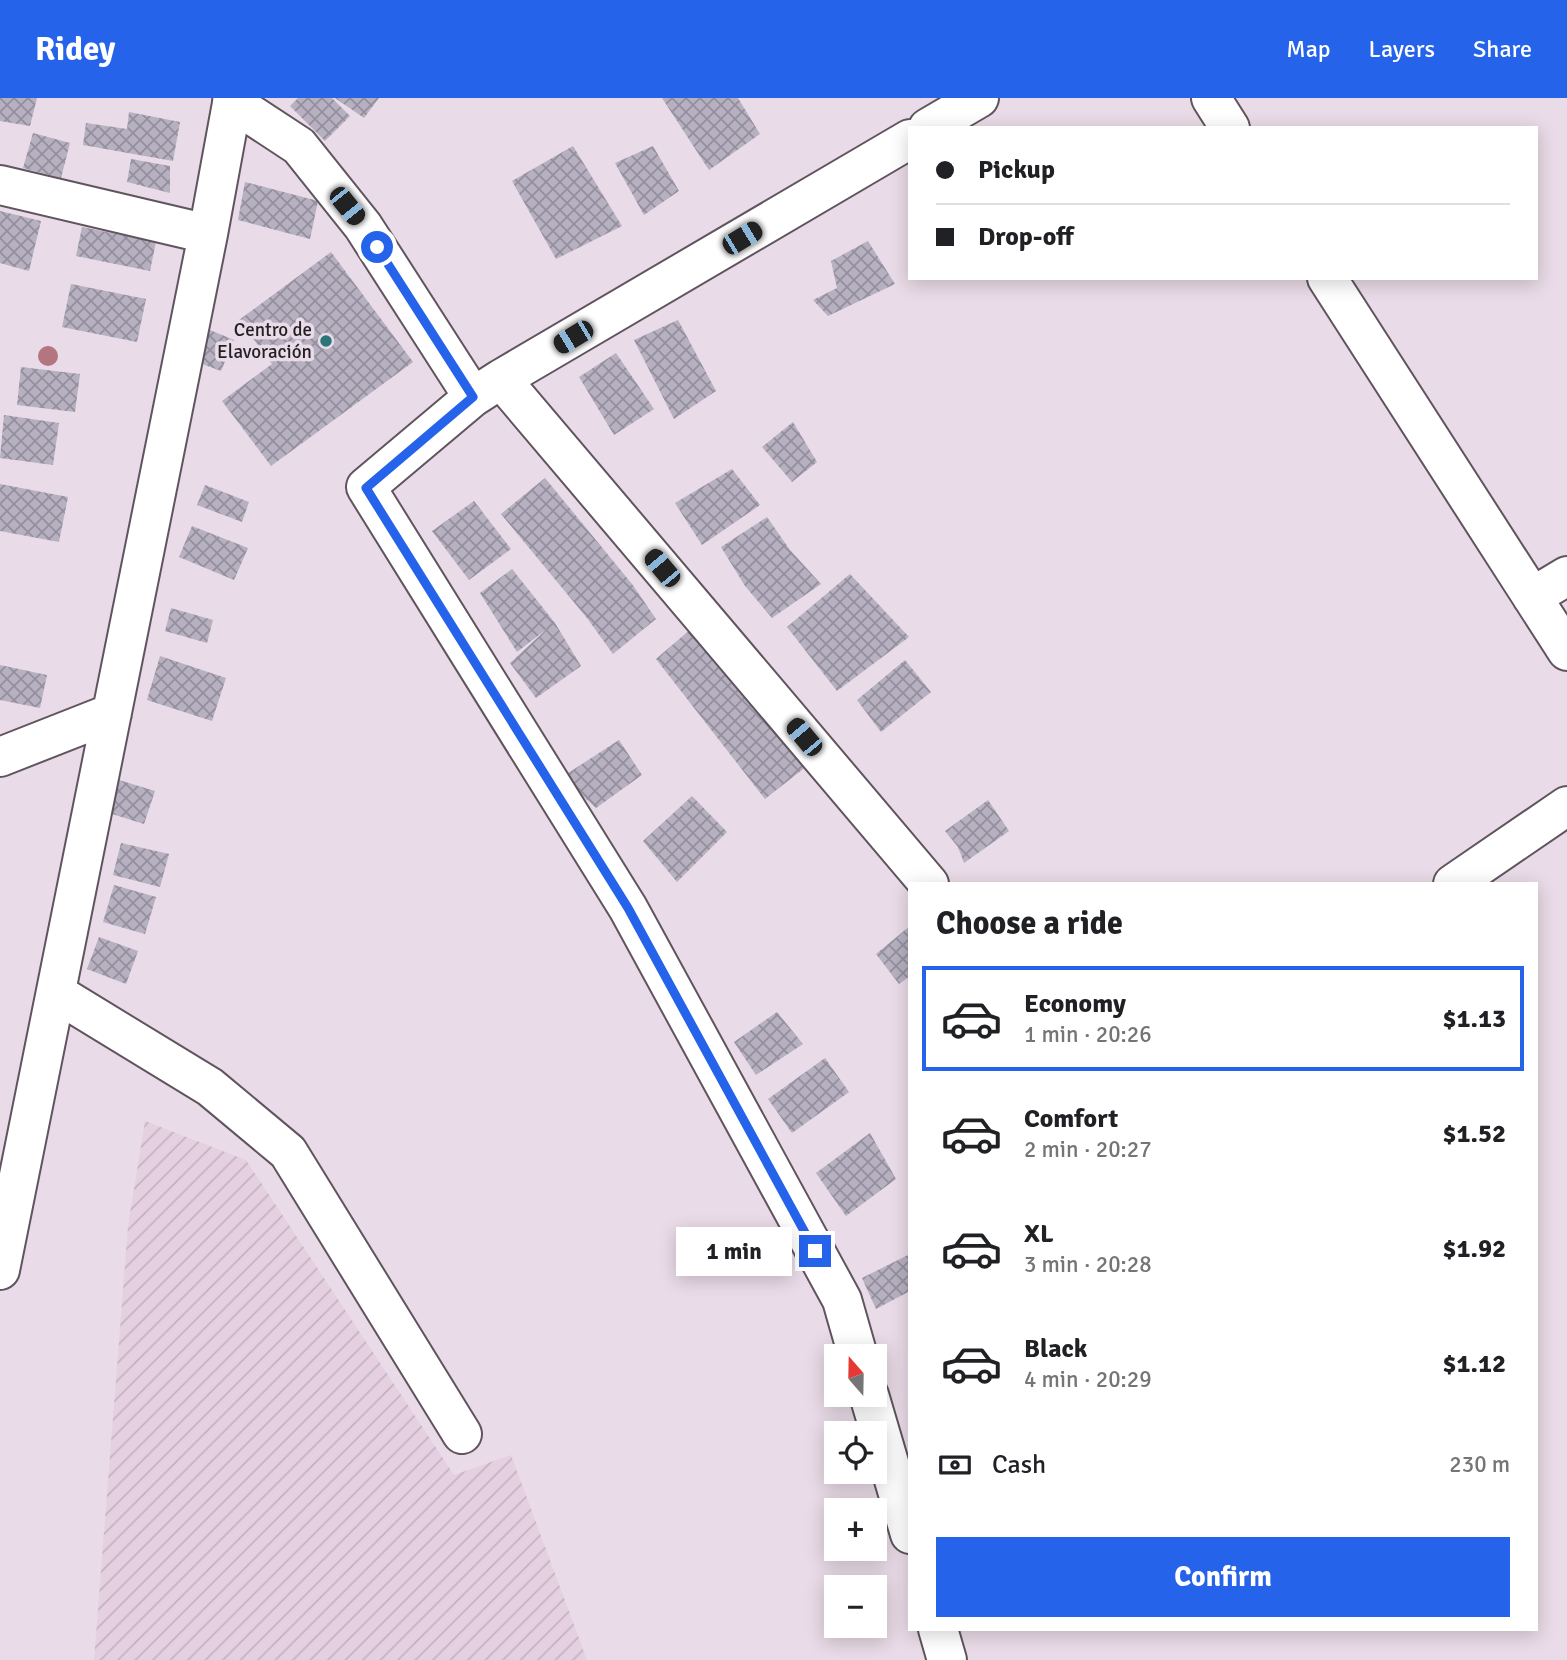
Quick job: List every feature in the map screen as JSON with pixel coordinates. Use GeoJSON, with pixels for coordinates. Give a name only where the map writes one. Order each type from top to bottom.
{"type":"FeatureCollection","features":[{"type":"Feature","properties":{"kind":"street"},"geometry":{"type":"LineString","coordinates":[[931,126],[979,98]]}},
{"type":"Feature","properties":{"kind":"street"},"geometry":{"type":"LineString","coordinates":[[1211,98],[1229,126]]}},
{"type":"Feature","properties":{"kind":"street"},"geometry":{"type":"LineString","coordinates":[[0,1270],[208,234],[232,100],[299,146],[487,388],[927,882]]}},
{"type":"Feature","properties":{"kind":"street"},"geometry":{"type":"LineString","coordinates":[[855,1344],[842,1300],[628,908],[366,488],[487,388],[908,140]]}},
{"type":"Feature","properties":{"kind":"street"},"geometry":{"type":"LineString","coordinates":[[0,185],[208,234]]}},
{"type":"Feature","properties":{"kind":"street"},"geometry":{"type":"LineString","coordinates":[[1328,280],[1567,651]]}},
{"type":"Feature","properties":{"kind":"street"},"geometry":{"type":"LineString","coordinates":[[1532,597],[1567,576]]}},
{"type":"Feature","properties":{"kind":"street"},"geometry":{"type":"LineString","coordinates":[[0,757],[112,712]]}},
{"type":"Feature","properties":{"kind":"street"},"geometry":{"type":"LineString","coordinates":[[1456,882],[1567,806]]}},
{"type":"Feature","properties":{"kind":"street"},"geometry":{"type":"LineString","coordinates":[[55,993],[210,1087],[288,1152],[462,1434]]}},
{"type":"Feature","properties":{"kind":"street"},"geometry":{"type":"LineString","coordinates":[[873,1407],[908,1527]]}},
{"type":"Feature","properties":{"kind":"street"},"geometry":{"type":"LineString","coordinates":[[939,1631],[947,1660]]}},
{"type":"Feature","properties":{"kind":"shaded area"},"geometry":{"type":"Polygon","coordinates":[[[145,1121],[246,1160],[454,1475],[511,1455],[587,1660],[94,1660],[128,1226],[145,1121]]]}},
{"type":"Feature","properties":{"kind":"building"},"geometry":{"type":"Polygon","coordinates":[[[0,98],[37,98],[30,126],[0,121],[0,98]]]}},
{"type":"Feature","properties":{"kind":"building"},"geometry":{"type":"Polygon","coordinates":[[[298,98],[332,98],[350,116],[325,141],[290,106],[298,98]]]}},
{"type":"Feature","properties":{"kind":"building"},"geometry":{"type":"Polygon","coordinates":[[[335,98],[379,98],[364,118],[335,98]]]}},
{"type":"Feature","properties":{"kind":"building"},"geometry":{"type":"Polygon","coordinates":[[[662,98],[738,98],[760,134],[709,170],[662,98]]]}},
{"type":"Feature","properties":{"kind":"building"},"geometry":{"type":"Polygon","coordinates":[[[129,112],[180,122],[173,161],[83,145],[86,123],[127,129],[129,112]]]}},
{"type":"Feature","properties":{"kind":"building"},"geometry":{"type":"Polygon","coordinates":[[[33,133],[70,143],[61,178],[23,168],[33,133]]]}},
{"type":"Feature","properties":{"kind":"building"},"geometry":{"type":"Polygon","coordinates":[[[573,146],[622,226],[556,259],[512,181],[573,146]]]}},
{"type":"Feature","properties":{"kind":"building"},"geometry":{"type":"Polygon","coordinates":[[[653,146],[679,191],[644,215],[615,163],[653,146]]]}},
{"type":"Feature","properties":{"kind":"building"},"geometry":{"type":"Polygon","coordinates":[[[131,159],[170,166],[170,193],[127,182],[131,159]]]}},
{"type":"Feature","properties":{"kind":"building"},"geometry":{"type":"Polygon","coordinates":[[[245,182],[318,201],[310,239],[238,220],[245,182]]]}},
{"type":"Feature","properties":{"kind":"building"},"geometry":{"type":"Polygon","coordinates":[[[0,211],[41,221],[29,271],[0,263],[0,211]]]}},
{"type":"Feature","properties":{"kind":"building"},"geometry":{"type":"Polygon","coordinates":[[[82,227],[156,242],[150,271],[76,256],[82,227]]]}},
{"type":"Feature","properties":{"kind":"building"},"geometry":{"type":"Polygon","coordinates":[[[868,241],[895,284],[828,316],[813,300],[837,288],[831,261],[868,241]]]}},
{"type":"Feature","properties":{"kind":"building","name":"Centro de Elavoración"},"geometry":{"type":"Polygon","coordinates":[[[331,252],[413,362],[271,466],[222,401],[272,364],[239,320],[331,252]]]}},
{"type":"Feature","properties":{"kind":"building"},"geometry":{"type":"Polygon","coordinates":[[[71,284],[146,299],[137,342],[62,327],[71,284]]]}},
{"type":"Feature","properties":{"kind":"building"},"geometry":{"type":"Polygon","coordinates":[[[678,320],[716,391],[674,419],[634,340],[678,320]]]}},
{"type":"Feature","properties":{"kind":"building"},"geometry":{"type":"Polygon","coordinates":[[[210,330],[234,340],[221,371],[197,362],[210,330]]]}},
{"type":"Feature","properties":{"kind":"building"},"geometry":{"type":"Polygon","coordinates":[[[616,353],[654,409],[614,435],[579,377],[616,353]]]}},
{"type":"Feature","properties":{"kind":"building"},"geometry":{"type":"Polygon","coordinates":[[[21,367],[80,374],[75,412],[17,405],[21,367]]]}},
{"type":"Feature","properties":{"kind":"building"},"geometry":{"type":"Polygon","coordinates":[[[4,415],[59,423],[53,465],[0,458],[4,415]]]}},
{"type":"Feature","properties":{"kind":"building"},"geometry":{"type":"Polygon","coordinates":[[[793,422],[817,462],[792,482],[762,447],[793,422]]]}},
{"type":"Feature","properties":{"kind":"building"},"geometry":{"type":"Polygon","coordinates":[[[732,469],[760,505],[702,545],[675,503],[732,469]]]}},
{"type":"Feature","properties":{"kind":"building"},"geometry":{"type":"Polygon","coordinates":[[[545,478],[632,584],[656,619],[613,654],[587,618],[501,514],[545,478]]]}},
{"type":"Feature","properties":{"kind":"building"},"geometry":{"type":"Polygon","coordinates":[[[0,484],[68,497],[59,542],[0,531],[0,484]]]}},
{"type":"Feature","properties":{"kind":"building"},"geometry":{"type":"Polygon","coordinates":[[[205,485],[249,502],[242,522],[197,505],[205,485]]]}},
{"type":"Feature","properties":{"kind":"building"},"geometry":{"type":"Polygon","coordinates":[[[474,501],[511,549],[469,580],[432,531],[474,501]]]}},
{"type":"Feature","properties":{"kind":"building"},"geometry":{"type":"Polygon","coordinates":[[[767,517],[790,550],[821,584],[772,618],[745,586],[721,547],[767,517]]]}},
{"type":"Feature","properties":{"kind":"building"},"geometry":{"type":"Polygon","coordinates":[[[192,526],[248,548],[234,580],[179,557],[192,526]]]}},
{"type":"Feature","properties":{"kind":"building"},"geometry":{"type":"Polygon","coordinates":[[[512,569],[555,623],[581,666],[536,698],[510,663],[548,628],[517,652],[480,593],[512,569]]]}},
{"type":"Feature","properties":{"kind":"building"},"geometry":{"type":"Polygon","coordinates":[[[850,574],[909,637],[837,691],[787,627],[850,574]]]}},
{"type":"Feature","properties":{"kind":"building"},"geometry":{"type":"Polygon","coordinates":[[[171,608],[213,620],[207,643],[165,631],[171,608]]]}},
{"type":"Feature","properties":{"kind":"building"},"geometry":{"type":"Polygon","coordinates":[[[692,628],[812,762],[765,799],[656,659],[692,628]]]}},
{"type":"Feature","properties":{"kind":"building"},"geometry":{"type":"Polygon","coordinates":[[[160,656],[226,678],[212,721],[147,700],[160,656]]]}},
{"type":"Feature","properties":{"kind":"building"},"geometry":{"type":"Polygon","coordinates":[[[905,660],[931,692],[881,732],[857,700],[905,660]]]}},
{"type":"Feature","properties":{"kind":"building"},"geometry":{"type":"Polygon","coordinates":[[[0,665],[47,675],[40,708],[0,700],[0,665]]]}},
{"type":"Feature","properties":{"kind":"building"},"geometry":{"type":"Polygon","coordinates":[[[619,740],[642,775],[596,808],[562,777],[619,740]]]}},
{"type":"Feature","properties":{"kind":"building"},"geometry":{"type":"Polygon","coordinates":[[[119,780],[155,791],[144,824],[109,813],[119,780]]]}},
{"type":"Feature","properties":{"kind":"building"},"geometry":{"type":"Polygon","coordinates":[[[692,796],[727,832],[677,882],[643,841],[692,796]]]}},
{"type":"Feature","properties":{"kind":"building"},"geometry":{"type":"Polygon","coordinates":[[[988,800],[1009,831],[964,863],[958,847],[945,831],[988,800]]]}},
{"type":"Feature","properties":{"kind":"building"},"geometry":{"type":"Polygon","coordinates":[[[121,843],[169,854],[160,887],[113,875],[121,843]]]}},
{"type":"Feature","properties":{"kind":"building"},"geometry":{"type":"Polygon","coordinates":[[[114,885],[156,897],[145,934],[103,922],[114,885]]]}},
{"type":"Feature","properties":{"kind":"building"},"geometry":{"type":"Polygon","coordinates":[[[908,928],[908,977],[899,984],[876,954],[908,928]]]}},
{"type":"Feature","properties":{"kind":"building"},"geometry":{"type":"Polygon","coordinates":[[[99,937],[138,951],[126,984],[87,969],[99,937]]]}},
{"type":"Feature","properties":{"kind":"building"},"geometry":{"type":"Polygon","coordinates":[[[777,1012],[803,1044],[756,1075],[734,1042],[777,1012]]]}},
{"type":"Feature","properties":{"kind":"building"},"geometry":{"type":"Polygon","coordinates":[[[825,1058],[849,1092],[792,1133],[768,1099],[825,1058]]]}},
{"type":"Feature","properties":{"kind":"building"},"geometry":{"type":"Polygon","coordinates":[[[870,1133],[896,1179],[846,1216],[816,1173],[870,1133]]]}},
{"type":"Feature","properties":{"kind":"building"},"geometry":{"type":"Polygon","coordinates":[[[908,1255],[908,1292],[876,1309],[862,1278],[908,1255]]]}},
{"type":"Feature","properties":{"kind":"place","name":"Centro de Elavoración"},"geometry":{"type":"Point","coordinates":[326,341]}},
{"type":"Feature","properties":{"kind":"route"},"geometry":{"type":"LineString","coordinates":[[377,247],[473,397],[366,488],[628,908],[815,1251]]}}]}
